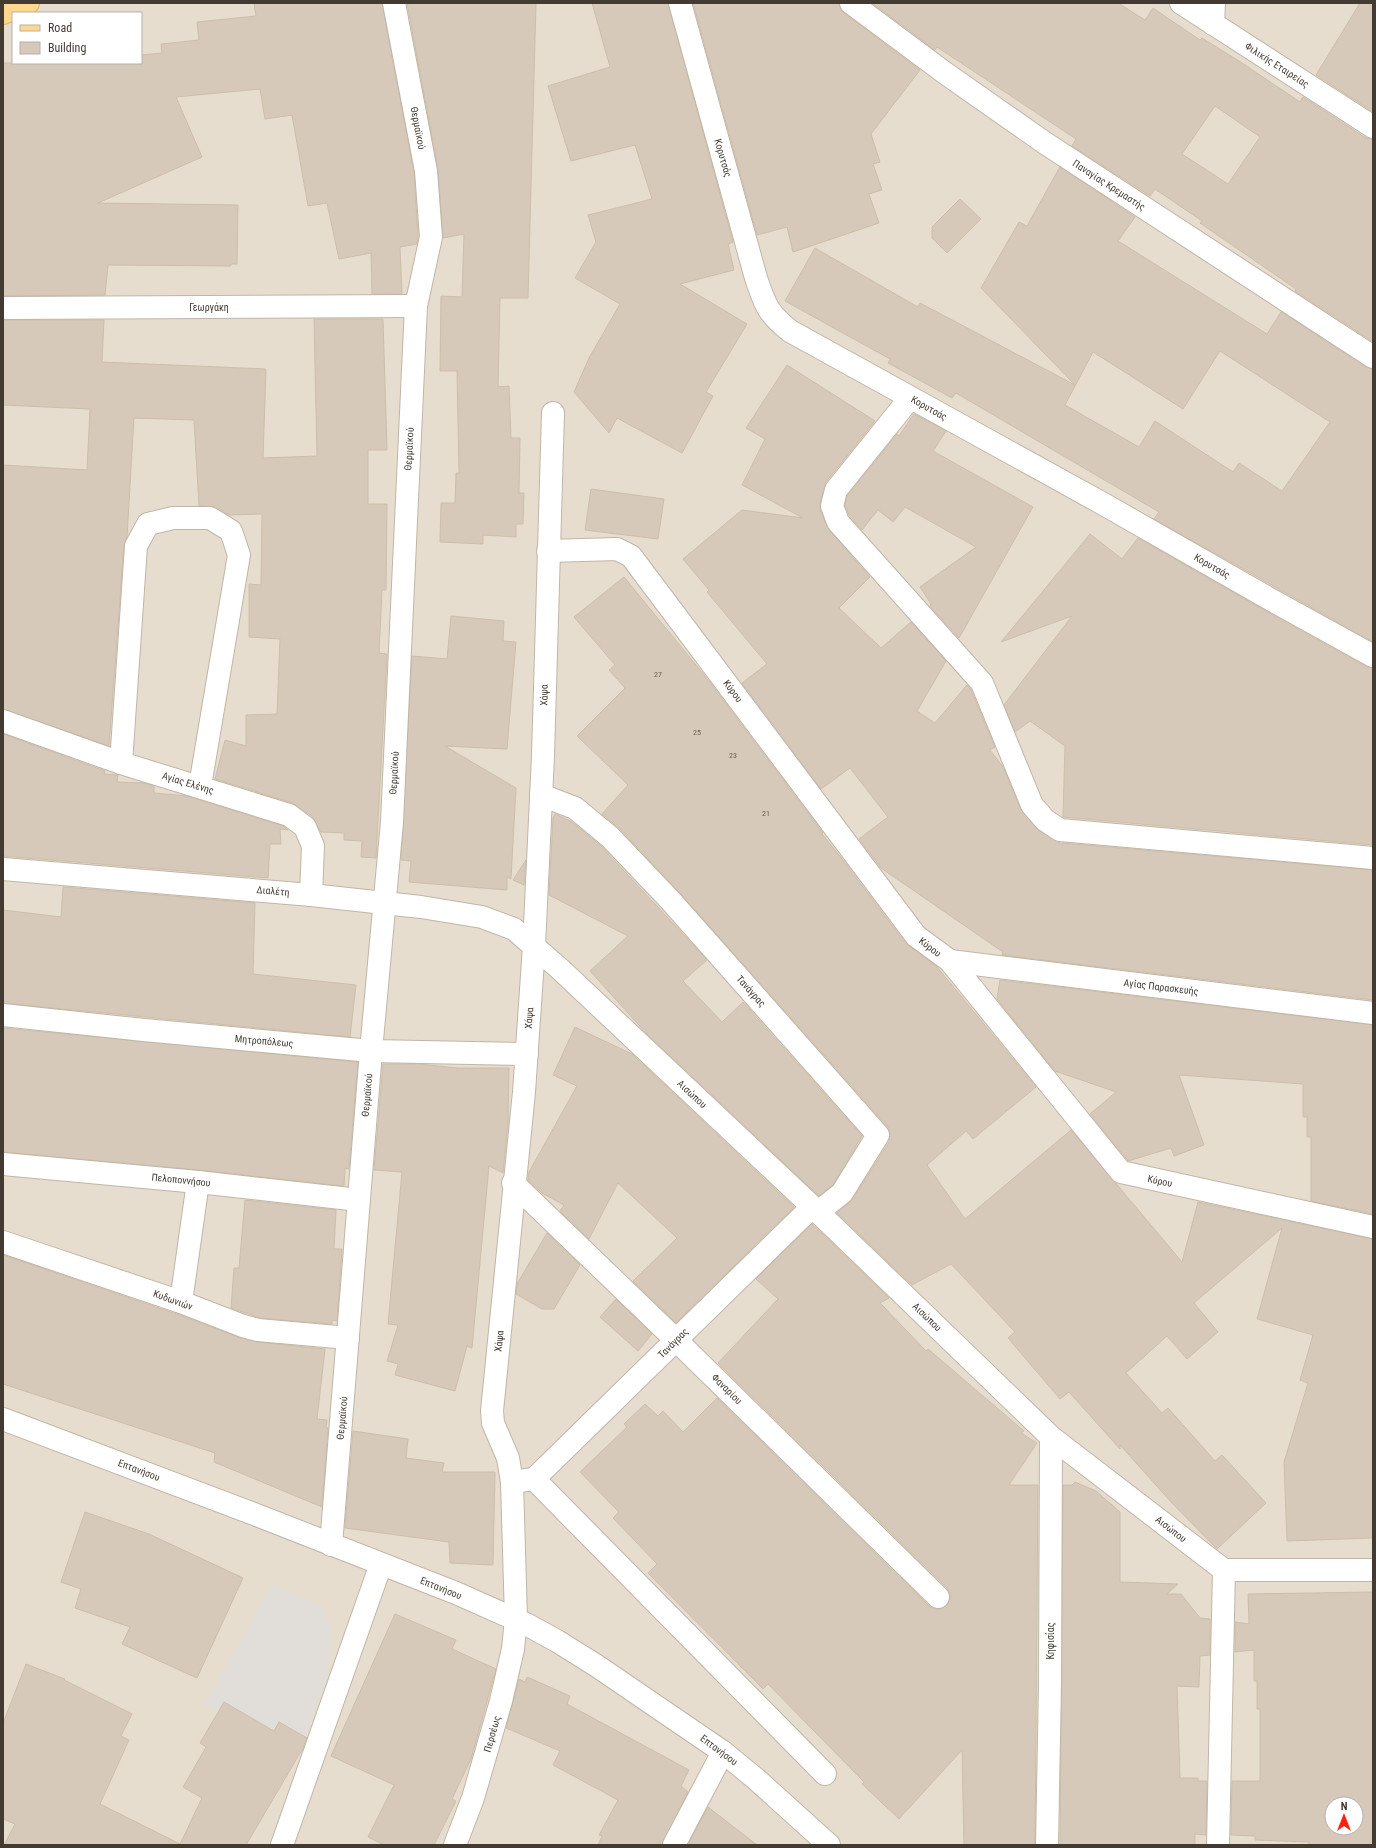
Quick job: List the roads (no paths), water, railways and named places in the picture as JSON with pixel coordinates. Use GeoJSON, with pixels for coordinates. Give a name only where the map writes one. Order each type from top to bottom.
{"type":"FeatureCollection","features":[{"type":"Feature","properties":{"kind":"main road"},"geometry":{"type":"LineString","coordinates":[[3,13],[28,3]]}},
{"type":"Feature","properties":{"kind":"street","name":"Θερμαϊκού"},"geometry":{"type":"LineString","coordinates":[[331,1545],[371,1051],[386,903],[393,806],[416,306],[431,238],[426,171],[394,3]]}},
{"type":"Feature","properties":{"kind":"street","name":"Κορυτσάς"},"geometry":{"type":"LineString","coordinates":[[680,3],[766,306],[779,323],[790,331],[1107,506],[1373,656]]}},
{"type":"Feature","properties":{"kind":"street","name":"Παναγίας Κρεμαστής"},"geometry":{"type":"LineString","coordinates":[[851,3],[945,73],[1044,143],[1373,357]]}},
{"type":"Feature","properties":{"kind":"street","name":"Φιλικής Εταιρείας"},"geometry":{"type":"LineString","coordinates":[[1181,3],[1214,14],[1373,127]]}},
{"type":"Feature","properties":{"kind":"street","name":"Γεωργάκη"},"geometry":{"type":"LineString","coordinates":[[3,308],[416,306]]}},
{"type":"Feature","properties":{"kind":"street"},"geometry":{"type":"LineString","coordinates":[[910,398],[836,490],[832,506],[838,522],[982,683],[1032,805],[1044,820],[1060,830],[1373,858]]}},
{"type":"Feature","properties":{"kind":"street","name":"Χάψα"},"geometry":{"type":"LineString","coordinates":[[516,1619],[512,1482],[508,1458],[493,1423],[492,1411],[513,1183],[527,1054],[534,946],[541,795],[552,413]]}},
{"type":"Feature","properties":{"kind":"street"},"geometry":{"type":"LineString","coordinates":[[122,763],[136,546],[148,524],[173,518],[210,518],[231,531],[239,555],[200,786]]}},
{"type":"Feature","properties":{"kind":"street","name":"Κύρου"},"geometry":{"type":"LineString","coordinates":[[548,551],[618,549],[631,556],[916,936],[950,961],[1121,1172],[1373,1227]]}},
{"type":"Feature","properties":{"kind":"street","name":"Αγίας Ελένης"},"geometry":{"type":"LineString","coordinates":[[3,721],[122,763],[200,786],[289,815],[305,827],[313,846],[310,895]]}},
{"type":"Feature","properties":{"kind":"street","name":"Τανάγρας"},"geometry":{"type":"LineString","coordinates":[[534,1480],[676,1340],[815,1209],[842,1193],[878,1135],[670,900],[610,837],[575,808],[541,795]]}},
{"type":"Feature","properties":{"kind":"street","name":"Διαλέτη"},"geometry":{"type":"LineString","coordinates":[[3,869],[310,895],[459,913],[487,919],[514,929],[534,946]]}},
{"type":"Feature","properties":{"kind":"street","name":"Αισώπου"},"geometry":{"type":"LineString","coordinates":[[534,946],[815,1209],[1051,1437],[1224,1570]]}},
{"type":"Feature","properties":{"kind":"street","name":"Αγίας Παρασκευής"},"geometry":{"type":"LineString","coordinates":[[950,961],[1373,1013]]}},
{"type":"Feature","properties":{"kind":"street","name":"Μητροπόλεως"},"geometry":{"type":"LineString","coordinates":[[3,1015],[144,1030],[371,1051],[527,1054]]}},
{"type":"Feature","properties":{"kind":"street","name":"Πελοποννήσου"},"geometry":{"type":"LineString","coordinates":[[3,1164],[198,1182],[359,1200]]}},
{"type":"Feature","properties":{"kind":"street"},"geometry":{"type":"LineString","coordinates":[[181,1302],[198,1182]]}},
{"type":"Feature","properties":{"kind":"street","name":"Φαναρίου"},"geometry":{"type":"LineString","coordinates":[[513,1183],[676,1340],[938,1598]]}},
{"type":"Feature","properties":{"kind":"street","name":"Κυδωνιών"},"geometry":{"type":"LineString","coordinates":[[3,1242],[181,1302],[226,1320],[258,1330],[348,1338]]}},
{"type":"Feature","properties":{"kind":"street","name":"Επτανήσου"},"geometry":{"type":"LineString","coordinates":[[3,1419],[381,1564],[516,1619],[557,1641],[598,1666],[723,1752],[762,1784],[828,1845]]}},
{"type":"Feature","properties":{"kind":"street","name":"Κηφισίας"},"geometry":{"type":"LineString","coordinates":[[1047,1845],[1050,1684],[1051,1437]]}},
{"type":"Feature","properties":{"kind":"street"},"geometry":{"type":"LineString","coordinates":[[512,1482],[534,1480],[825,1774]]}},
{"type":"Feature","properties":{"kind":"street"},"geometry":{"type":"LineString","coordinates":[[282,1845],[381,1564]]}},
{"type":"Feature","properties":{"kind":"street"},"geometry":{"type":"LineString","coordinates":[[1218,1845],[1224,1570],[1373,1570]]}},
{"type":"Feature","properties":{"kind":"street","name":"Περσέως"},"geometry":{"type":"LineString","coordinates":[[455,1845],[473,1798],[501,1702],[513,1649],[516,1619]]}},
{"type":"Feature","properties":{"kind":"street"},"geometry":{"type":"LineString","coordinates":[[674,1845],[723,1752]]}}]}
